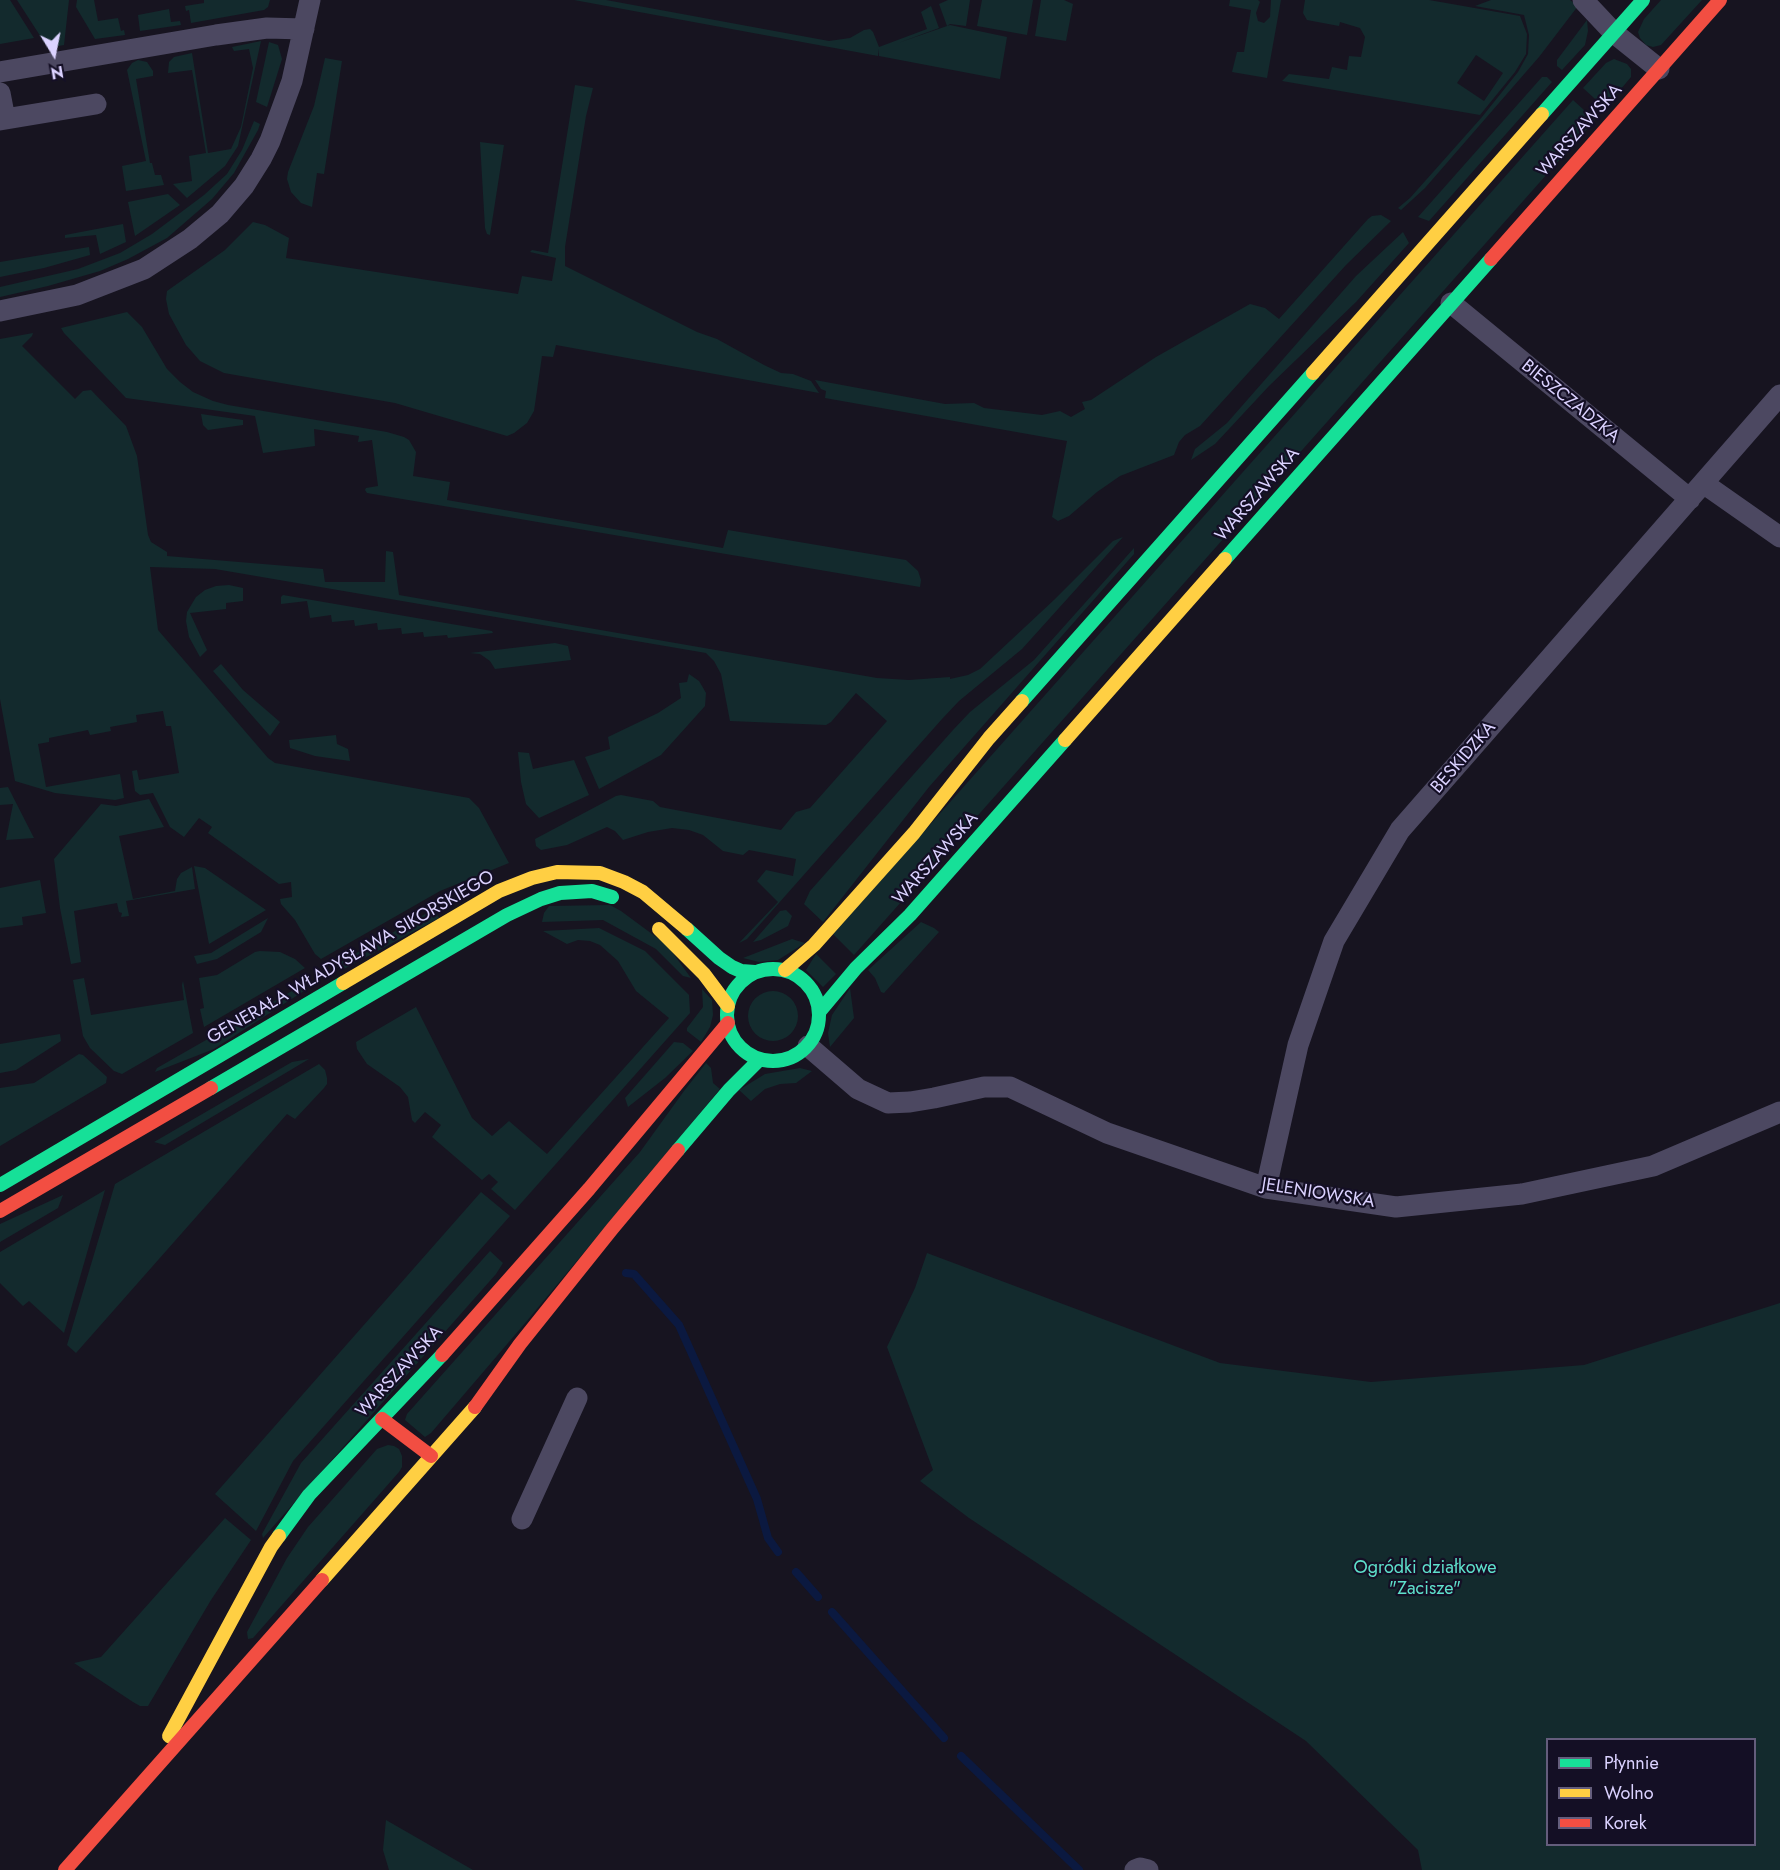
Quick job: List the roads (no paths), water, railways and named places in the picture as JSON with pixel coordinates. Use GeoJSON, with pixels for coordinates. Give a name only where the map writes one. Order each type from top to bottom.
{"type":"FeatureCollection","features":[{"type":"Feature","properties":{"kind":"main road","name":"WARSZAWSKA"},"geometry":{"type":"LineString","coordinates":[[785,970],[814,945],[914,833],[988,738],[1643,0]]}},
{"type":"Feature","properties":{"kind":"main road","name":"WARSZAWSKA"},"geometry":{"type":"LineString","coordinates":[[820,1011],[856,968],[910,915],[1720,0]]}},
{"type":"Feature","properties":{"kind":"main road","name":"GENERAŁA WŁADYSŁAWA SIKORSKIEGO"},"geometry":{"type":"LineString","coordinates":[[0,1185],[499,891],[532,878],[572,871],[600,873],[624,882],[643,892],[665,909],[732,968],[755,972]]}},
{"type":"Feature","properties":{"kind":"main road"},"geometry":{"type":"LineString","coordinates":[[0,1211],[348,1006],[520,908],[561,892],[582,890],[611,896],[628,905]]}},
{"type":"Feature","properties":{"kind":"main road"},"geometry":{"type":"LineString","coordinates":[[648,919],[704,974],[728,1006]]}},
{"type":"Feature","properties":{"kind":"main road"},"geometry":{"type":"LineString","coordinates":[[785,970],[802,978],[818,1001],[820,1011],[818,1030],[808,1046],[786,1060],[760,1059],[741,1049],[732,1037],[728,1023],[730,997],[740,982],[755,972],[785,970]]}},
{"type":"Feature","properties":{"kind":"main road","name":"WARSZAWSKA"},"geometry":{"type":"LineString","coordinates":[[146,1778],[271,1547],[309,1495],[429,1370],[589,1189],[728,1023]]}},
{"type":"Feature","properties":{"kind":"main road","name":"WARSZAWSKA"},"geometry":{"type":"LineString","coordinates":[[65,1870],[477,1405],[520,1344],[612,1229],[729,1090],[760,1059]]}},
{"type":"Feature","properties":{"kind":"main road"},"geometry":{"type":"LineString","coordinates":[[382,1419],[431,1456]]}},
{"type":"Feature","properties":{"kind":"street"},"geometry":{"type":"LineString","coordinates":[[0,311],[77,295],[110,284],[144,269],[204,228],[244,186],[261,159],[292,81],[310,0]]}},
{"type":"Feature","properties":{"kind":"street"},"geometry":{"type":"LineString","coordinates":[[1582,0],[1614,33],[1659,69]]}},
{"type":"Feature","properties":{"kind":"street"},"geometry":{"type":"LineString","coordinates":[[0,72],[216,34],[267,28],[303,29]]}},
{"type":"Feature","properties":{"kind":"street"},"geometry":{"type":"LineString","coordinates":[[0,93],[2,120],[96,104]]}},
{"type":"Feature","properties":{"kind":"street","name":"BIESZCZADZKA"},"geometry":{"type":"LineString","coordinates":[[1451,303],[1696,491],[1780,537]]}},
{"type":"Feature","properties":{"kind":"street","name":"BESKIDZKA"},"geometry":{"type":"LineString","coordinates":[[1266,1188],[1298,1046],[1334,941],[1400,830],[1780,394]]}},
{"type":"Feature","properties":{"kind":"street","name":"JELENIOWSKA"},"geometry":{"type":"LineString","coordinates":[[808,1046],[858,1089],[888,1102],[918,1101],[984,1087],[1010,1087],[1107,1133],[1266,1188],[1396,1208],[1522,1194],[1653,1166],[1780,1112]]}},
{"type":"Feature","properties":{"kind":"street"},"geometry":{"type":"LineString","coordinates":[[522,1519],[578,1398]]}},
{"type":"Feature","properties":{"kind":"street"},"geometry":{"type":"LineString","coordinates":[[1135,1870],[1140,1868],[1148,1870]]}},
{"type":"Feature","properties":{"kind":"waterway"},"geometry":{"type":"LineString","coordinates":[[626,1273],[634,1274],[679,1325],[757,1499],[768,1538],[778,1552]]}},
{"type":"Feature","properties":{"kind":"waterway"},"geometry":{"type":"LineString","coordinates":[[796,1572],[818,1597]]}},
{"type":"Feature","properties":{"kind":"waterway"},"geometry":{"type":"LineString","coordinates":[[832,1612],[944,1738]]}},
{"type":"Feature","properties":{"kind":"waterway"},"geometry":{"type":"LineString","coordinates":[[961,1756],[1079,1870]]}},
{"type":"Feature","properties":{"kind":"park label","name":"Ogródki działkowe \"Zacisze\""},"geometry":{"type":"Point","coordinates":[1425,1579]}}]}
